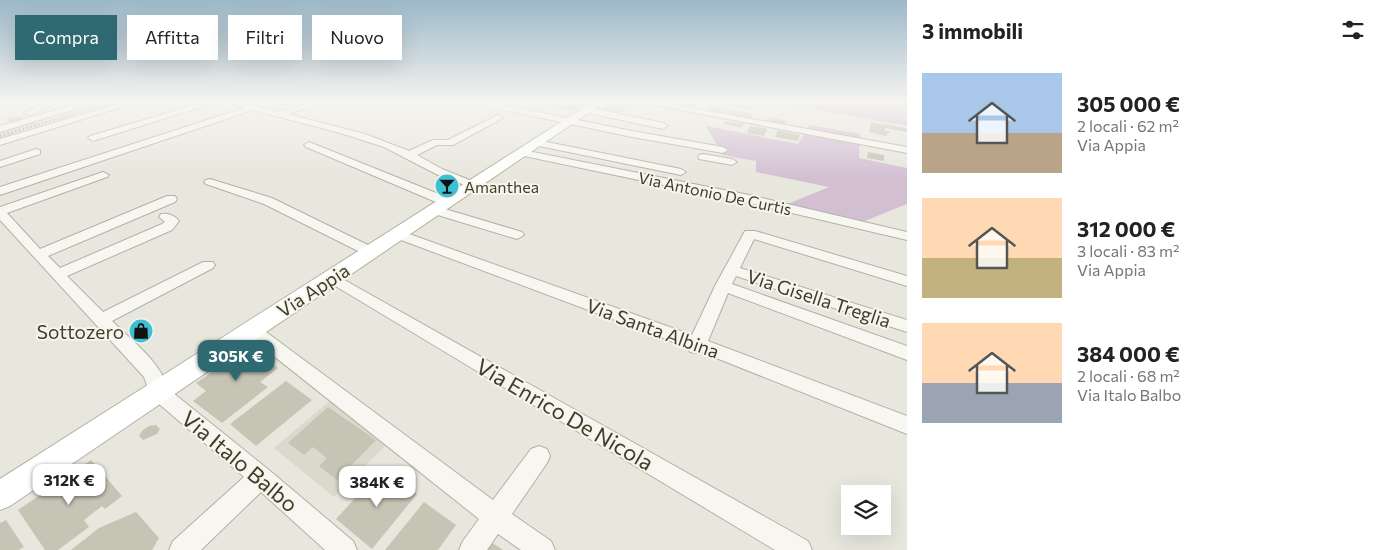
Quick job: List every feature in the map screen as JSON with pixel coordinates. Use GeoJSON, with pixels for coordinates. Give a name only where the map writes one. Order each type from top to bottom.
{"type":"FeatureCollection","features":[{"type":"Feature","properties":{"kind":"main road","name":"Via Appia"},"geometry":{"type":"LineString","coordinates":[[0,496],[562,127]]}},
{"type":"Feature","properties":{"kind":"street"},"geometry":{"type":"LineString","coordinates":[[0,142],[51,127]]}},
{"type":"Feature","properties":{"kind":"street"},"geometry":{"type":"LineString","coordinates":[[93,138],[131,127]]}},
{"type":"Feature","properties":{"kind":"street"},"geometry":{"type":"LineString","coordinates":[[0,191],[195,127]]}},
{"type":"Feature","properties":{"kind":"street"},"geometry":{"type":"LineString","coordinates":[[328,127],[382,142],[410,154],[435,170],[473,185]]}},
{"type":"Feature","properties":{"kind":"street"},"geometry":{"type":"LineString","coordinates":[[410,154],[436,142],[450,143],[482,127]]}},
{"type":"Feature","properties":{"kind":"street"},"geometry":{"type":"LineString","coordinates":[[573,127],[732,162]]}},
{"type":"Feature","properties":{"kind":"street"},"geometry":{"type":"LineString","coordinates":[[577,127],[723,150]]}},
{"type":"Feature","properties":{"kind":"street"},"geometry":{"type":"LineString","coordinates":[[778,127],[907,150]]}},
{"type":"Feature","properties":{"kind":"street"},"geometry":{"type":"LineString","coordinates":[[309,145],[441,206],[517,235]]}},
{"type":"Feature","properties":{"kind":"street"},"geometry":{"type":"LineString","coordinates":[[530,148],[681,172]]}},
{"type":"Feature","properties":{"kind":"street","name":"Via Antonio De Curtis"},"geometry":{"type":"LineString","coordinates":[[530,148],[907,236]]}},
{"type":"Feature","properties":{"kind":"street"},"geometry":{"type":"LineString","coordinates":[[0,164],[36,152]]}},
{"type":"Feature","properties":{"kind":"street"},"geometry":{"type":"LineString","coordinates":[[103,175],[0,212],[38,255],[151,372],[156,381],[158,392]]}},
{"type":"Feature","properties":{"kind":"street"},"geometry":{"type":"LineString","coordinates":[[210,182],[268,202],[371,252]]}},
{"type":"Feature","properties":{"kind":"street"},"geometry":{"type":"LineString","coordinates":[[38,255],[171,199]]}},
{"type":"Feature","properties":{"kind":"street"},"geometry":{"type":"LineString","coordinates":[[57,275],[167,226],[173,221],[165,217]]}},
{"type":"Feature","properties":{"kind":"street","name":"Via Santa Albina"},"geometry":{"type":"LineString","coordinates":[[398,234],[907,425]]}},
{"type":"Feature","properties":{"kind":"street"},"geometry":{"type":"LineString","coordinates":[[697,345],[723,286],[750,234],[907,281]]}},
{"type":"Feature","properties":{"kind":"street"},"geometry":{"type":"LineString","coordinates":[[101,320],[208,264]]}},
{"type":"Feature","properties":{"kind":"street","name":"Via Gisella Treglia"},"geometry":{"type":"LineString","coordinates":[[731,270],[907,326]]}},
{"type":"Feature","properties":{"kind":"street","name":"Via Enrico De Nicola"},"geometry":{"type":"LineString","coordinates":[[332,278],[799,550]]}},
{"type":"Feature","properties":{"kind":"street"},"geometry":{"type":"LineString","coordinates":[[723,286],[907,353]]}},
{"type":"Feature","properties":{"kind":"street"},"geometry":{"type":"LineString","coordinates":[[252,330],[542,550]]}},
{"type":"Feature","properties":{"kind":"street","name":"Via Italo Balbo"},"geometry":{"type":"LineString","coordinates":[[158,392],[344,550]]}},
{"type":"Feature","properties":{"kind":"street"},"geometry":{"type":"LineString","coordinates":[[472,550],[539,456]]}},
{"type":"Feature","properties":{"kind":"street"},"geometry":{"type":"LineString","coordinates":[[182,550],[261,478]]}},
{"type":"Feature","properties":{"kind":"shaded area"},"geometry":{"type":"Polygon","coordinates":[[[17,127],[42,127],[0,139],[0,132],[17,127]]]}},
{"type":"Feature","properties":{"kind":"shaded area"},"geometry":{"type":"Polygon","coordinates":[[[706,127],[798,144],[808,127],[860,134],[859,158],[907,168],[907,204],[860,223],[783,206],[829,187],[756,172],[756,161],[723,155],[706,127]]]}},
{"type":"Feature","properties":{"kind":"shaded area"},"geometry":{"type":"Polygon","coordinates":[[[333,398],[388,443],[334,497],[274,448],[333,398]]]}},
{"type":"Feature","properties":{"kind":"building"},"geometry":{"type":"Polygon","coordinates":[[[750,127],[765,128],[767,130],[764,136],[747,133],[750,127]]]}},
{"type":"Feature","properties":{"kind":"building"},"geometry":{"type":"Polygon","coordinates":[[[870,127],[907,128],[907,132],[885,128],[885,131],[890,131],[886,136],[869,132],[870,127]]]}},
{"type":"Feature","properties":{"kind":"building"},"geometry":{"type":"Polygon","coordinates":[[[778,130],[800,135],[798,141],[775,137],[778,130]]]}},
{"type":"Feature","properties":{"kind":"building"},"geometry":{"type":"Polygon","coordinates":[[[868,152],[884,155],[884,161],[867,158],[868,152]]]}},
{"type":"Feature","properties":{"kind":"building"},"geometry":{"type":"Polygon","coordinates":[[[257,341],[279,355],[270,362],[278,368],[260,382],[268,387],[222,423],[193,401],[206,391],[196,383],[257,341]]]}},
{"type":"Feature","properties":{"kind":"building"},"geometry":{"type":"Polygon","coordinates":[[[286,381],[312,400],[256,446],[230,424],[286,381]]]}},
{"type":"Feature","properties":{"kind":"building"},"geometry":{"type":"Polygon","coordinates":[[[328,407],[376,440],[337,480],[319,466],[327,458],[313,447],[304,455],[288,443],[328,407]]]}},
{"type":"Feature","properties":{"kind":"building"},"geometry":{"type":"Polygon","coordinates":[[[156,425],[160,429],[157,434],[143,440],[139,436],[149,426],[156,425]]]}},
{"type":"Feature","properties":{"kind":"building"},"geometry":{"type":"Polygon","coordinates":[[[91,460],[122,496],[105,509],[102,506],[84,520],[89,527],[58,550],[45,550],[18,510],[91,460]]]}},
{"type":"Feature","properties":{"kind":"building"},"geometry":{"type":"Polygon","coordinates":[[[382,469],[417,494],[372,549],[336,519],[382,469]]]}},
{"type":"Feature","properties":{"kind":"building"},"geometry":{"type":"Polygon","coordinates":[[[424,502],[456,525],[438,550],[385,550],[424,502]]]}},
{"type":"Feature","properties":{"kind":"building"},"geometry":{"type":"Polygon","coordinates":[[[136,512],[159,538],[152,550],[71,550],[99,528],[136,512]]]}},
{"type":"Feature","properties":{"kind":"building"},"geometry":{"type":"Polygon","coordinates":[[[6,520],[24,547],[19,550],[0,550],[0,523],[6,520]]]}},
{"type":"Feature","properties":{"kind":"building"},"geometry":{"type":"Polygon","coordinates":[[[491,542],[503,550],[486,550],[491,542]]]}},
{"type":"Feature","properties":{"kind":"railway"},"geometry":{"type":"LineString","coordinates":[[0,136],[31,127]]}},
{"type":"Feature","properties":{"kind":"place","name":"Amanthea"},"geometry":{"type":"Point","coordinates":[447,186]}},
{"type":"Feature","properties":{"kind":"place","name":"Sottozero"},"geometry":{"type":"Point","coordinates":[141,331]}}]}
